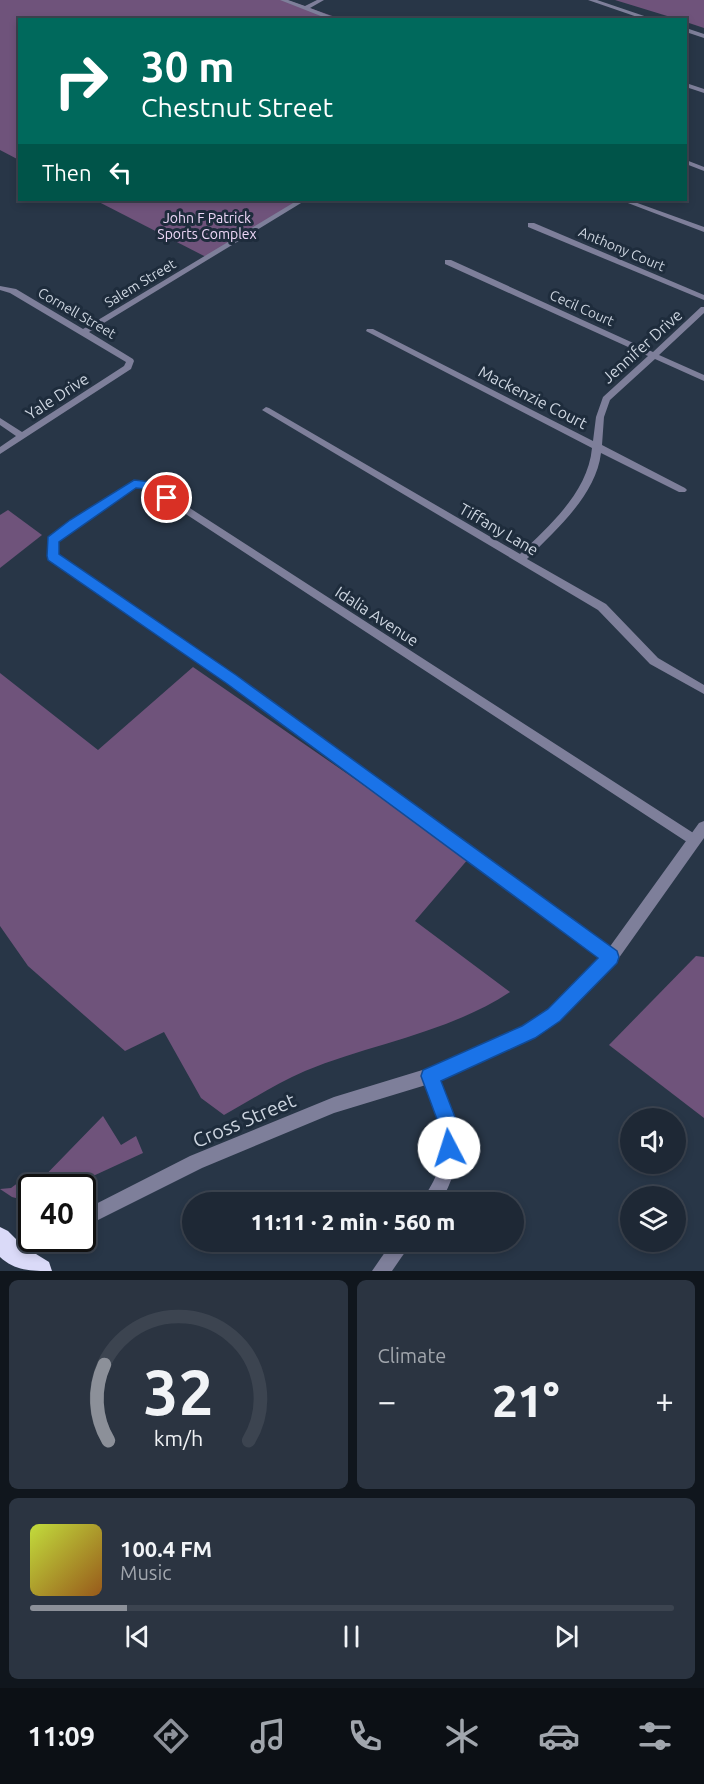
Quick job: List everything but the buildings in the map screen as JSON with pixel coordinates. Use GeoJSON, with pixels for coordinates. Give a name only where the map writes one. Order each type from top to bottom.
{"type":"FeatureCollection","features":[{"type":"Feature","properties":{"kind":"highway"},"geometry":{"type":"LineString","coordinates":[[12,1255],[40,1271]]}},
{"type":"Feature","properties":{"kind":"street"},"geometry":{"type":"LineString","coordinates":[[283,0],[332,18]]}},
{"type":"Feature","properties":{"kind":"street"},"geometry":{"type":"LineString","coordinates":[[305,8],[321,0]]}},
{"type":"Feature","properties":{"kind":"street"},"geometry":{"type":"LineString","coordinates":[[591,0],[647,18]]}},
{"type":"Feature","properties":{"kind":"street"},"geometry":{"type":"LineString","coordinates":[[687,32],[704,36]]}},
{"type":"Feature","properties":{"kind":"street"},"geometry":{"type":"LineString","coordinates":[[687,85],[704,92]]}},
{"type":"Feature","properties":{"kind":"street"},"geometry":{"type":"LineString","coordinates":[[687,162],[704,169]]}},
{"type":"Feature","properties":{"kind":"street","name":"Salem Street"},"geometry":{"type":"LineString","coordinates":[[84,332],[300,201]]}},
{"type":"Feature","properties":{"kind":"street"},"geometry":{"type":"LineString","coordinates":[[627,201],[704,230]]}},
{"type":"Feature","properties":{"kind":"street","name":"Anthony Court"},"geometry":{"type":"LineString","coordinates":[[531,225],[704,298]]}},
{"type":"Feature","properties":{"kind":"street","name":"Cecil Court"},"geometry":{"type":"LineString","coordinates":[[448,262],[704,378]]}},
{"type":"Feature","properties":{"kind":"street","name":"Cornell Street"},"geometry":{"type":"LineString","coordinates":[[3,289],[84,332],[124,356],[130,361],[129,364]]}},
{"type":"Feature","properties":{"kind":"street","name":"Jennifer Drive"},"geometry":{"type":"LineString","coordinates":[[521,559],[556,523],[580,492],[594,468],[599,412],[606,399],[704,309]]}},
{"type":"Feature","properties":{"kind":"street","name":"Mackenzie Court"},"geometry":{"type":"LineString","coordinates":[[370,331],[682,490]]}},
{"type":"Feature","properties":{"kind":"street","name":"Yale Drive"},"geometry":{"type":"LineString","coordinates":[[0,451],[129,364]]}},
{"type":"Feature","properties":{"kind":"street","name":"Tiffany Lane"},"geometry":{"type":"LineString","coordinates":[[266,410],[602,607],[654,661],[704,690]]}},
{"type":"Feature","properties":{"kind":"street"},"geometry":{"type":"LineString","coordinates":[[0,421],[22,436]]}},
{"type":"Feature","properties":{"kind":"street","name":"Idalia Avenue"},"geometry":{"type":"LineString","coordinates":[[611,957],[231,679],[53,556],[53,540],[74,523],[134,484],[148,485],[694,840]]}},
{"type":"Feature","properties":{"kind":"street","name":"Cross Street"},"geometry":{"type":"LineString","coordinates":[[96,1213],[196,1162],[334,1105],[430,1076],[528,1032],[554,1015],[611,957],[704,827]]}},
{"type":"Feature","properties":{"kind":"street"},"geometry":{"type":"LineString","coordinates":[[430,1076],[450,1130],[448,1167],[436,1192]]}},
{"type":"Feature","properties":{"kind":"street"},"geometry":{"type":"LineString","coordinates":[[381,1271],[395,1252]]}},
{"type":"Feature","properties":{"kind":"green space"},"geometry":{"type":"Polygon","coordinates":[[[0,0],[287,0],[338,18],[18,18],[18,159],[0,150],[0,0]]]}},
{"type":"Feature","properties":{"kind":"green space"},"geometry":{"type":"Polygon","coordinates":[[[615,0],[704,0],[704,28],[687,22],[687,18],[674,18],[615,0]]]}},
{"type":"Feature","properties":{"kind":"green space","name":"John F Patrick Sports Complex"},"geometry":{"type":"Polygon","coordinates":[[[97,201],[302,201],[208,258],[97,201]]]}},
{"type":"Feature","properties":{"kind":"green space"},"geometry":{"type":"Polygon","coordinates":[[[8,510],[42,535],[0,568],[0,515],[8,510]]]}},
{"type":"Feature","properties":{"kind":"green space"},"geometry":{"type":"Polygon","coordinates":[[[193,667],[469,858],[415,921],[510,992],[486,1006],[436,1028],[305,1071],[224,1115],[201,1098],[164,1032],[125,1051],[28,966],[0,926],[0,673],[98,750],[193,667]]]}},
{"type":"Feature","properties":{"kind":"green space"},"geometry":{"type":"Polygon","coordinates":[[[696,956],[704,957],[704,1118],[609,1045],[696,956]]]}},
{"type":"Feature","properties":{"kind":"green space"},"geometry":{"type":"Polygon","coordinates":[[[103,1116],[121,1145],[136,1136],[143,1153],[96,1175],[47,1174],[103,1116]]]}},
{"type":"Feature","properties":{"kind":"green space"},"geometry":{"type":"Polygon","coordinates":[[[18,1183],[18,1199],[0,1189],[11,1188],[18,1183]]]}},
{"type":"Feature","properties":{"kind":"route"},"geometry":{"type":"LineString","coordinates":[[167,498],[148,485],[134,484],[74,523],[53,540],[53,556],[231,679],[611,957],[554,1015],[528,1032],[430,1076],[450,1130],[449,1148]]}}]}
